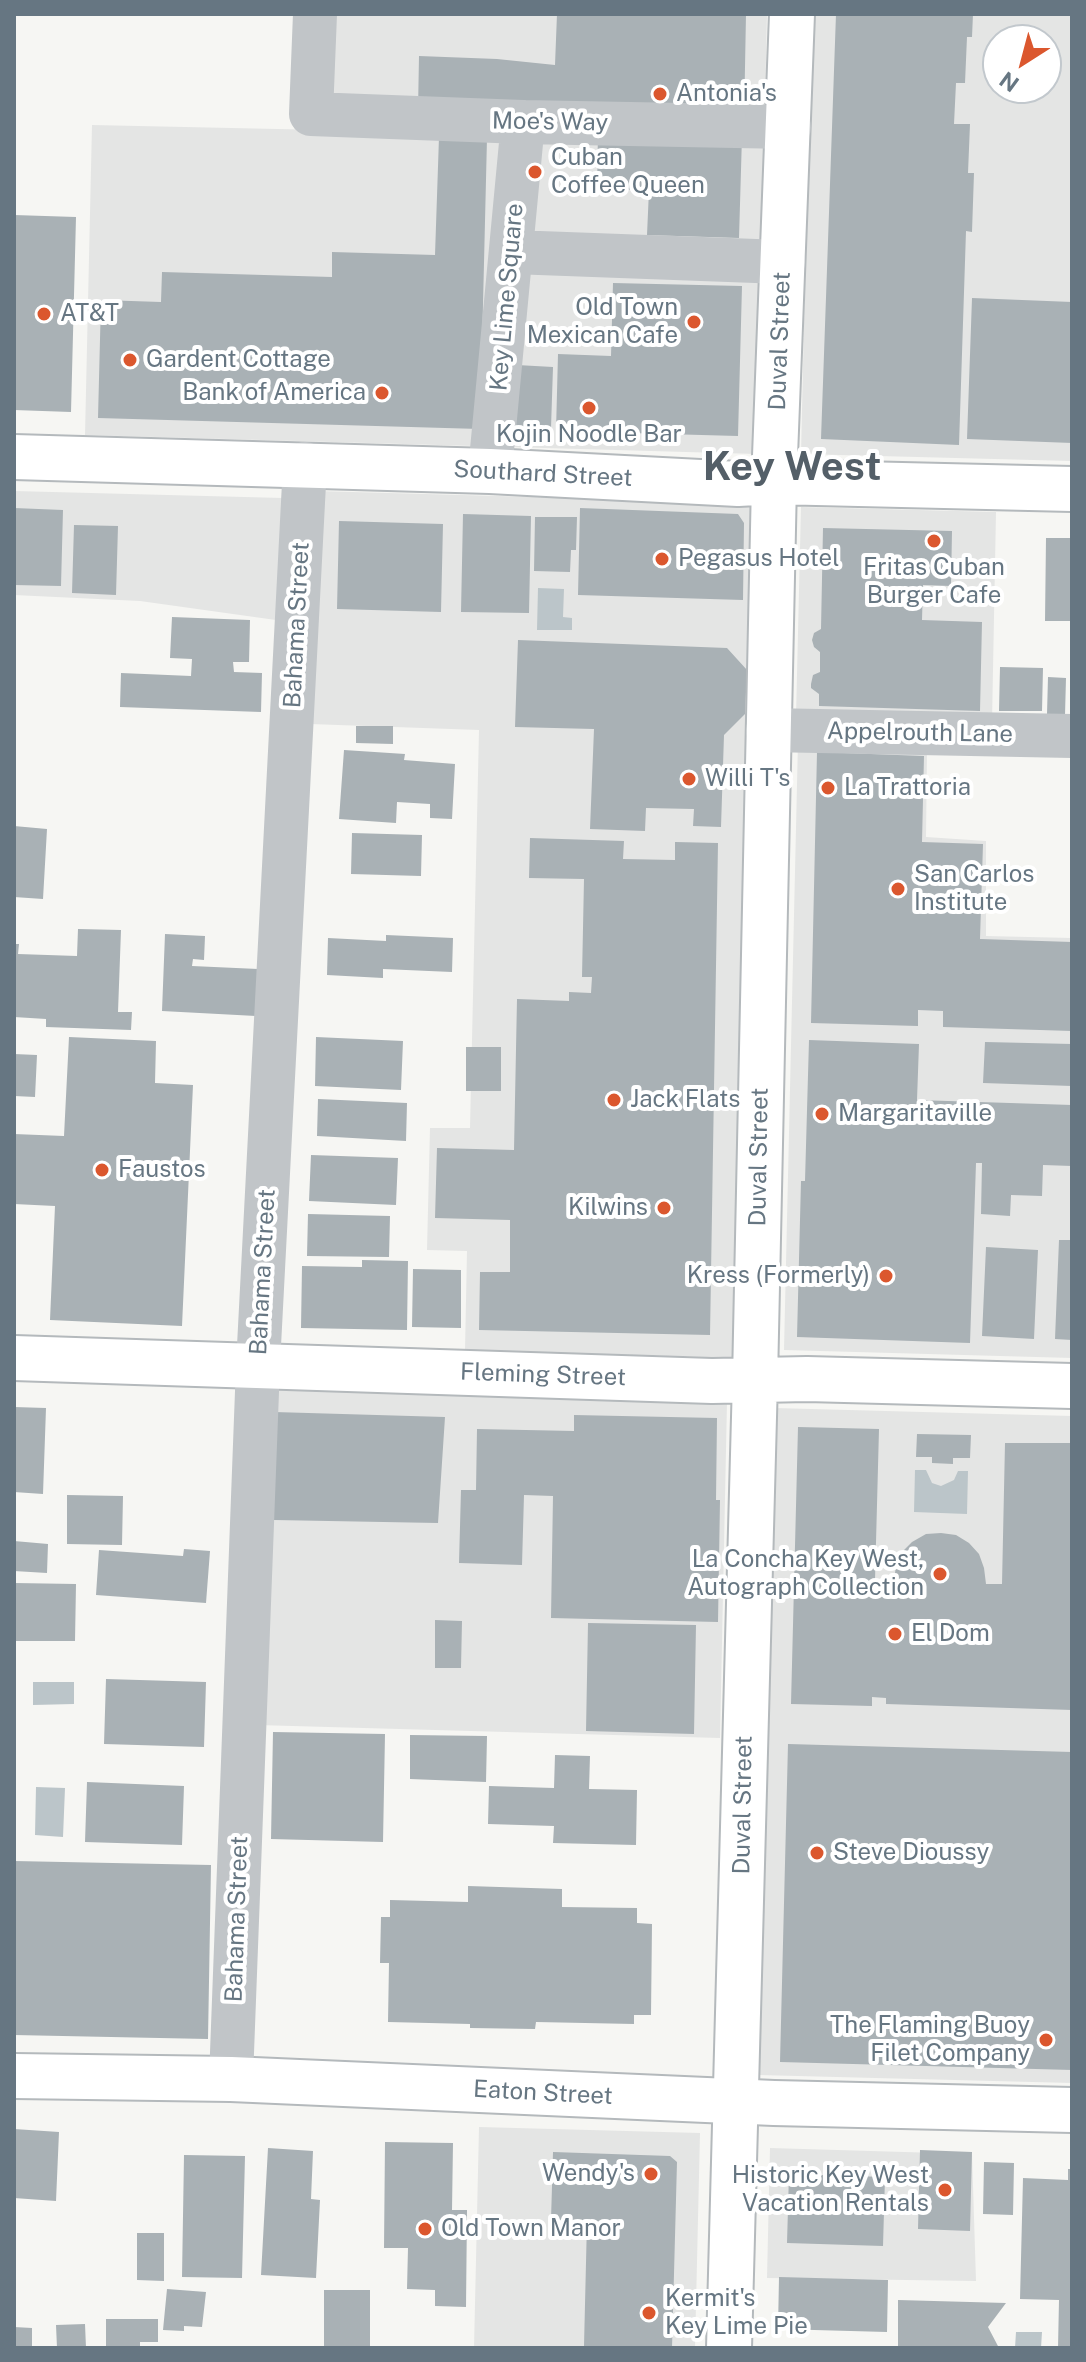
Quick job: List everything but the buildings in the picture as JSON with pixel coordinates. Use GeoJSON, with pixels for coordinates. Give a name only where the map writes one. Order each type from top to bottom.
{"type":"FeatureCollection","features":[{"type":"Feature","properties":{"kind":"street","name":"Moe's Way"},"geometry":{"type":"LineString","coordinates":[[315,14],[311,114],[789,127]]}},
{"type":"Feature","properties":{"kind":"street","name":"Duval Street"},"geometry":{"type":"LineString","coordinates":[[729,2348],[755,1380],[774,482],[792,14]]}},
{"type":"Feature","properties":{"kind":"street","name":"Key Lime Square"},"geometry":{"type":"LineString","coordinates":[[490,471],[523,122]]}},
{"type":"Feature","properties":{"kind":"street"},"geometry":{"type":"LineString","coordinates":[[512,252],[783,262]]}},
{"type":"Feature","properties":{"kind":"street","name":"Southard Street"},"geometry":{"type":"LineString","coordinates":[[14,457],[305,464],[738,484],[774,482],[1072,489]]}},
{"type":"Feature","properties":{"kind":"street","name":"Bahama Street"},"geometry":{"type":"LineString","coordinates":[[231,2079],[258,1365],[305,464]]}},
{"type":"Feature","properties":{"kind":"street","name":"Appelrouth Lane"},"geometry":{"type":"LineString","coordinates":[[768,730],[1072,736]]}},
{"type":"Feature","properties":{"kind":"street","name":"Fleming Street"},"geometry":{"type":"LineString","coordinates":[[14,1358],[712,1381],[807,1379],[1072,1386]]}},
{"type":"Feature","properties":{"kind":"street","name":"Eaton Street"},"geometry":{"type":"LineString","coordinates":[[14,2076],[231,2079],[735,2101],[1072,2110]]}},
{"type":"Feature","properties":{"kind":"shaded area"},"geometry":{"type":"Polygon","coordinates":[[[328,14],[767,14],[757,454],[85,435],[92,125],[324,130],[328,14]]]}},
{"type":"Feature","properties":{"kind":"shaded area"},"geometry":{"type":"Polygon","coordinates":[[[811,14],[1072,14],[1072,461],[801,454],[811,14]]]}},
{"type":"Feature","properties":{"kind":"shaded area"},"geometry":{"type":"Polygon","coordinates":[[[14,491],[283,498],[283,621],[140,601],[14,595],[14,491]]]}},
{"type":"Feature","properties":{"kind":"shaded area"},"geometry":{"type":"Polygon","coordinates":[[[316,491],[754,503],[735,1358],[465,1350],[467,1251],[427,1250],[430,1128],[470,1128],[479,730],[310,724],[316,491]]]}},
{"type":"Feature","properties":{"kind":"shaded area"},"geometry":{"type":"Polygon","coordinates":[[[801,507],[996,512],[992,722],[796,716],[801,507]]]}},
{"type":"Feature","properties":{"kind":"shaded area"},"geometry":{"type":"Polygon","coordinates":[[[538,588],[564,589],[563,617],[572,618],[572,630],[537,630],[538,588]]]}},
{"type":"Feature","properties":{"kind":"shaded area"},"geometry":{"type":"Polygon","coordinates":[[[798,741],[927,752],[926,837],[986,841],[986,936],[1072,938],[1072,1358],[784,1350],[798,741]]]}},
{"type":"Feature","properties":{"kind":"shaded area"},"geometry":{"type":"Polygon","coordinates":[[[264,1389],[727,1402],[720,1738],[257,1725],[264,1389]]]}},
{"type":"Feature","properties":{"kind":"shaded area"},"geometry":{"type":"Polygon","coordinates":[[[774,1408],[1072,1416],[1072,2083],[758,2075],[774,1408]]]}},
{"type":"Feature","properties":{"kind":"shaded area"},"geometry":{"type":"Polygon","coordinates":[[[915,1470],[926,1470],[932,1483],[941,1486],[954,1480],[958,1471],[968,1471],[967,1514],[914,1512],[915,1470]]]}},
{"type":"Feature","properties":{"kind":"shaded area"},"geometry":{"type":"Polygon","coordinates":[[[33,1682],[74,1682],[74,1704],[33,1705],[33,1682]]]}},
{"type":"Feature","properties":{"kind":"shaded area"},"geometry":{"type":"Polygon","coordinates":[[[36,1787],[65,1788],[63,1837],[35,1835],[36,1787]]]}},
{"type":"Feature","properties":{"kind":"shaded area"},"geometry":{"type":"Polygon","coordinates":[[[479,2127],[700,2133],[695,2348],[474,2348],[479,2127]]]}},
{"type":"Feature","properties":{"kind":"shaded area"},"geometry":{"type":"Polygon","coordinates":[[[770,2148],[972,2154],[976,2281],[767,2278],[770,2148]]]}},
{"type":"Feature","properties":{"kind":"shaded area"},"geometry":{"type":"Polygon","coordinates":[[[1016,2332],[1042,2332],[1041,2348],[1015,2348],[1016,2332]]]}},
{"type":"Feature","properties":{"kind":"place","name":"Antonia's"},"geometry":{"type":"Point","coordinates":[660,94]}},
{"type":"Feature","properties":{"kind":"place","name":"Cuban Coffee Queen"},"geometry":{"type":"Point","coordinates":[535,172]}},
{"type":"Feature","properties":{"kind":"place","name":"AT&T"},"geometry":{"type":"Point","coordinates":[44,314]}},
{"type":"Feature","properties":{"kind":"place","name":"Old Town Mexican Cafe"},"geometry":{"type":"Point","coordinates":[694,322]}},
{"type":"Feature","properties":{"kind":"place","name":"Gardent Cottage"},"geometry":{"type":"Point","coordinates":[130,360]}},
{"type":"Feature","properties":{"kind":"place","name":"Bank of America"},"geometry":{"type":"Point","coordinates":[382,393]}},
{"type":"Feature","properties":{"kind":"place","name":"Kojin Noodle Bar"},"geometry":{"type":"Point","coordinates":[589,408]}},
{"type":"Feature","properties":{"kind":"place","name":"Fritas Cuban Burger Cafe"},"geometry":{"type":"Point","coordinates":[934,541]}},
{"type":"Feature","properties":{"kind":"place","name":"Pegasus Hotel"},"geometry":{"type":"Point","coordinates":[662,559]}},
{"type":"Feature","properties":{"kind":"place","name":"Willi T's"},"geometry":{"type":"Point","coordinates":[689,779]}},
{"type":"Feature","properties":{"kind":"place","name":"La Trattoria"},"geometry":{"type":"Point","coordinates":[828,788]}},
{"type":"Feature","properties":{"kind":"place","name":"San Carlos Institute"},"geometry":{"type":"Point","coordinates":[898,889]}},
{"type":"Feature","properties":{"kind":"place","name":"Jack Flats"},"geometry":{"type":"Point","coordinates":[614,1100]}},
{"type":"Feature","properties":{"kind":"place","name":"Margaritaville"},"geometry":{"type":"Point","coordinates":[822,1114]}},
{"type":"Feature","properties":{"kind":"place","name":"Faustos"},"geometry":{"type":"Point","coordinates":[102,1170]}},
{"type":"Feature","properties":{"kind":"place","name":"Kilwins"},"geometry":{"type":"Point","coordinates":[664,1208]}},
{"type":"Feature","properties":{"kind":"place","name":"Kress (Formerly)"},"geometry":{"type":"Point","coordinates":[886,1276]}},
{"type":"Feature","properties":{"kind":"place","name":"La Concha Key West, Autograph Collection"},"geometry":{"type":"Point","coordinates":[940,1574]}},
{"type":"Feature","properties":{"kind":"place","name":"El Dom"},"geometry":{"type":"Point","coordinates":[895,1634]}},
{"type":"Feature","properties":{"kind":"place","name":"Steve Dioussy"},"geometry":{"type":"Point","coordinates":[817,1853]}},
{"type":"Feature","properties":{"kind":"place","name":"The Flaming Buoy Filet Company"},"geometry":{"type":"Point","coordinates":[1046,2040]}},
{"type":"Feature","properties":{"kind":"place","name":"Wendy's"},"geometry":{"type":"Point","coordinates":[651,2174]}},
{"type":"Feature","properties":{"kind":"place","name":"Historic Key West Vacation Rentals"},"geometry":{"type":"Point","coordinates":[945,2190]}},
{"type":"Feature","properties":{"kind":"place","name":"Old Town Manor"},"geometry":{"type":"Point","coordinates":[425,2229]}},
{"type":"Feature","properties":{"kind":"place","name":"Kermit's Key Lime Pie"},"geometry":{"type":"Point","coordinates":[649,2313]}},
{"type":"Feature","properties":{"kind":"district","name":"Key West"},"geometry":{"type":"Point","coordinates":[792,468]}}]}
